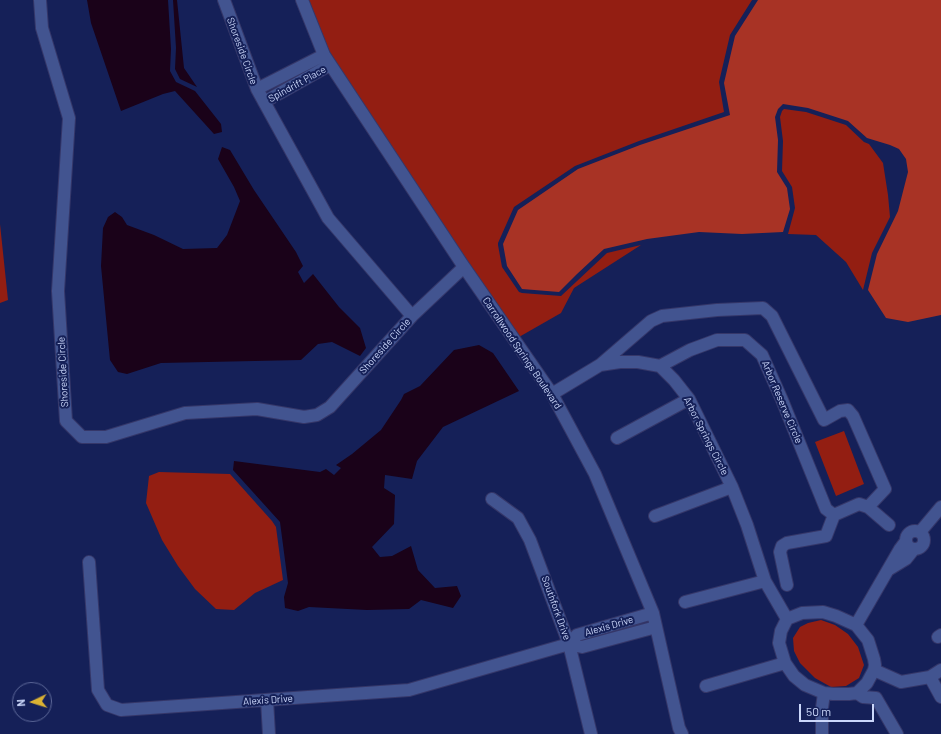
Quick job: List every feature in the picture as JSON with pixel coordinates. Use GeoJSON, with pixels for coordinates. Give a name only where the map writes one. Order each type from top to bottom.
{"type":"FeatureCollection","features":[{"type":"Feature","properties":{"kind":"street","name":"Shoreside Circle"},"geometry":{"type":"LineString","coordinates":[[40,0],[42,28],[69,118],[58,291],[66,421],[82,437],[106,437],[185,413],[257,409],[304,417],[317,415],[330,407],[412,316],[464,267]]}},
{"type":"Feature","properties":{"kind":"street","name":"Shoreside Circle"},"geometry":{"type":"LineString","coordinates":[[224,0],[256,89],[328,218],[412,316]]}},
{"type":"Feature","properties":{"kind":"street","name":"Carrollwood Springs Boulevard"},"geometry":{"type":"LineString","coordinates":[[302,0],[327,60],[464,267],[552,394],[595,474],[653,613],[679,728],[682,734]]}},
{"type":"Feature","properties":{"kind":"street","name":"Spindrift Place"},"geometry":{"type":"LineString","coordinates":[[256,89],[327,60]]}},
{"type":"Feature","properties":{"kind":"street","name":"Spindrift Place"},"geometry":{"type":"LineString","coordinates":[[264,102],[327,60]]}},
{"type":"Feature","properties":{"kind":"street"},"geometry":{"type":"LineString","coordinates":[[552,394],[598,366],[651,321],[662,316],[718,310],[763,308],[772,316],[824,420],[840,411],[848,410],[854,416],[885,488],[868,507]]}},
{"type":"Feature","properties":{"kind":"street","name":"Arbor Reserve Circle"},"geometry":{"type":"LineString","coordinates":[[660,366],[690,350],[717,340],[745,340],[762,355],[830,512]]}},
{"type":"Feature","properties":{"kind":"street"},"geometry":{"type":"LineString","coordinates":[[598,366],[620,362],[638,362],[660,366]]}},
{"type":"Feature","properties":{"kind":"street","name":"Arbor Springs Circle"},"geometry":{"type":"LineString","coordinates":[[660,366],[674,380],[689,399],[732,487],[747,525],[764,581],[788,619]]}},
{"type":"Feature","properties":{"kind":"street"},"geometry":{"type":"LineString","coordinates":[[617,438],[689,399]]}},
{"type":"Feature","properties":{"kind":"street"},"geometry":{"type":"LineString","coordinates":[[655,516],[732,487]]}},
{"type":"Feature","properties":{"kind":"street","name":"Southfork Drive"},"geometry":{"type":"LineString","coordinates":[[492,499],[518,518],[530,540],[569,644],[591,734]]}},
{"type":"Feature","properties":{"kind":"street"},"geometry":{"type":"LineString","coordinates":[[787,585],[780,552],[782,546],[787,543],[826,536],[830,512],[859,504],[868,507],[889,525]]}},
{"type":"Feature","properties":{"kind":"street"},"geometry":{"type":"LineString","coordinates":[[856,625],[887,570],[906,559],[910,545],[920,548],[924,543],[924,537],[920,532],[941,507]]}},
{"type":"Feature","properties":{"kind":"street","name":"Alexis Drive"},"geometry":{"type":"LineString","coordinates":[[89,562],[98,690],[107,705],[121,710],[409,690],[569,644],[582,647],[656,627]]}},
{"type":"Feature","properties":{"kind":"street"},"geometry":{"type":"LineString","coordinates":[[686,602],[764,581]]}},
{"type":"Feature","properties":{"kind":"street"},"geometry":{"type":"LineString","coordinates":[[857,693],[867,683],[875,665],[868,640],[856,625],[823,612],[802,613],[788,619],[781,631],[779,643],[785,663],[794,676],[805,685],[824,693],[857,693],[864,697],[876,698],[897,734]]}},
{"type":"Feature","properties":{"kind":"street","name":"Alexis Drive"},"geometry":{"type":"LineString","coordinates":[[569,644],[577,635],[653,613]]}},
{"type":"Feature","properties":{"kind":"street"},"geometry":{"type":"LineString","coordinates":[[706,686],[785,663]]}},
{"type":"Feature","properties":{"kind":"street"},"geometry":{"type":"LineString","coordinates":[[874,670],[901,682],[930,677],[941,670]]}},
{"type":"Feature","properties":{"kind":"street"},"geometry":{"type":"LineString","coordinates":[[930,677],[941,697]]}},
{"type":"Feature","properties":{"kind":"street"},"geometry":{"type":"LineString","coordinates":[[822,734],[822,708],[824,693]]}},
{"type":"Feature","properties":{"kind":"street"},"geometry":{"type":"LineString","coordinates":[[267,700],[269,734]]}},
{"type":"Feature","properties":{"kind":"shaded area"},"geometry":{"type":"Polygon","coordinates":[[[87,0],[168,0],[171,49],[170,71],[176,82],[195,91],[221,124],[222,132],[214,134],[175,91],[163,94],[121,111],[91,23],[87,0]]]}},
{"type":"Feature","properties":{"kind":"shaded area"},"geometry":{"type":"Polygon","coordinates":[[[173,0],[177,0],[184,68],[197,87],[180,79],[175,69],[176,48],[173,0]]]}},
{"type":"Feature","properties":{"kind":"shaded area"},"geometry":{"type":"Polygon","coordinates":[[[308,0],[752,0],[730,35],[719,82],[724,112],[639,141],[575,166],[514,207],[498,245],[502,267],[519,292],[522,293],[561,296],[607,253],[641,245],[574,288],[561,313],[519,337],[469,265],[329,53],[308,0]]]}},
{"type":"Feature","properties":{"kind":"shaded area"},"geometry":{"type":"Polygon","coordinates":[[[758,0],[941,0],[941,315],[908,322],[886,318],[868,290],[877,254],[898,211],[908,172],[906,159],[899,149],[867,138],[848,121],[808,108],[783,104],[778,109],[775,117],[778,140],[777,172],[787,188],[790,209],[783,232],[742,234],[699,232],[647,239],[604,249],[559,292],[522,289],[507,266],[503,244],[518,210],[578,169],[640,145],[730,115],[724,83],[735,36],[758,0]]]}},
{"type":"Feature","properties":{"kind":"shaded area"},"geometry":{"type":"Polygon","coordinates":[[[784,109],[806,112],[846,125],[864,142],[869,144],[883,163],[890,217],[872,253],[863,290],[846,262],[816,235],[788,234],[795,208],[792,187],[782,171],[783,141],[780,117],[784,109]]]}},
{"type":"Feature","properties":{"kind":"shaded area"},"geometry":{"type":"Polygon","coordinates":[[[222,147],[230,150],[254,190],[296,252],[303,266],[298,272],[304,283],[313,274],[339,307],[360,328],[366,348],[360,356],[332,342],[318,344],[301,360],[161,363],[127,374],[118,372],[110,360],[101,266],[103,228],[108,217],[115,212],[122,217],[127,225],[154,235],[183,249],[217,248],[227,235],[240,201],[218,159],[222,147]]]}},
{"type":"Feature","properties":{"kind":"shaded area"},"geometry":{"type":"Polygon","coordinates":[[[0,224],[8,300],[0,303],[0,224]]]}},
{"type":"Feature","properties":{"kind":"shaded area"},"geometry":{"type":"Polygon","coordinates":[[[479,345],[493,353],[519,391],[443,427],[417,461],[412,479],[385,475],[384,488],[395,495],[394,524],[372,547],[380,557],[392,556],[411,546],[418,570],[435,588],[457,586],[461,596],[453,608],[421,600],[409,609],[367,610],[309,607],[298,611],[285,608],[284,597],[288,583],[280,522],[233,470],[234,461],[320,472],[326,469],[334,475],[341,468],[336,465],[381,430],[404,394],[420,386],[454,350],[479,345]]]}},
{"type":"Feature","properties":{"kind":"shaded area"},"geometry":{"type":"Polygon","coordinates":[[[844,431],[864,484],[836,496],[815,442],[844,431]]]}},
{"type":"Feature","properties":{"kind":"shaded area"},"geometry":{"type":"Polygon","coordinates":[[[159,472],[230,474],[276,527],[283,580],[255,593],[234,610],[216,609],[195,589],[178,566],[162,540],[146,503],[149,476],[159,472]]]}},
{"type":"Feature","properties":{"kind":"shaded area"},"geometry":{"type":"Polygon","coordinates":[[[821,620],[835,625],[848,634],[858,647],[864,665],[859,678],[846,686],[831,687],[815,678],[800,663],[794,651],[793,638],[800,627],[808,623],[821,620]]]}}]}
